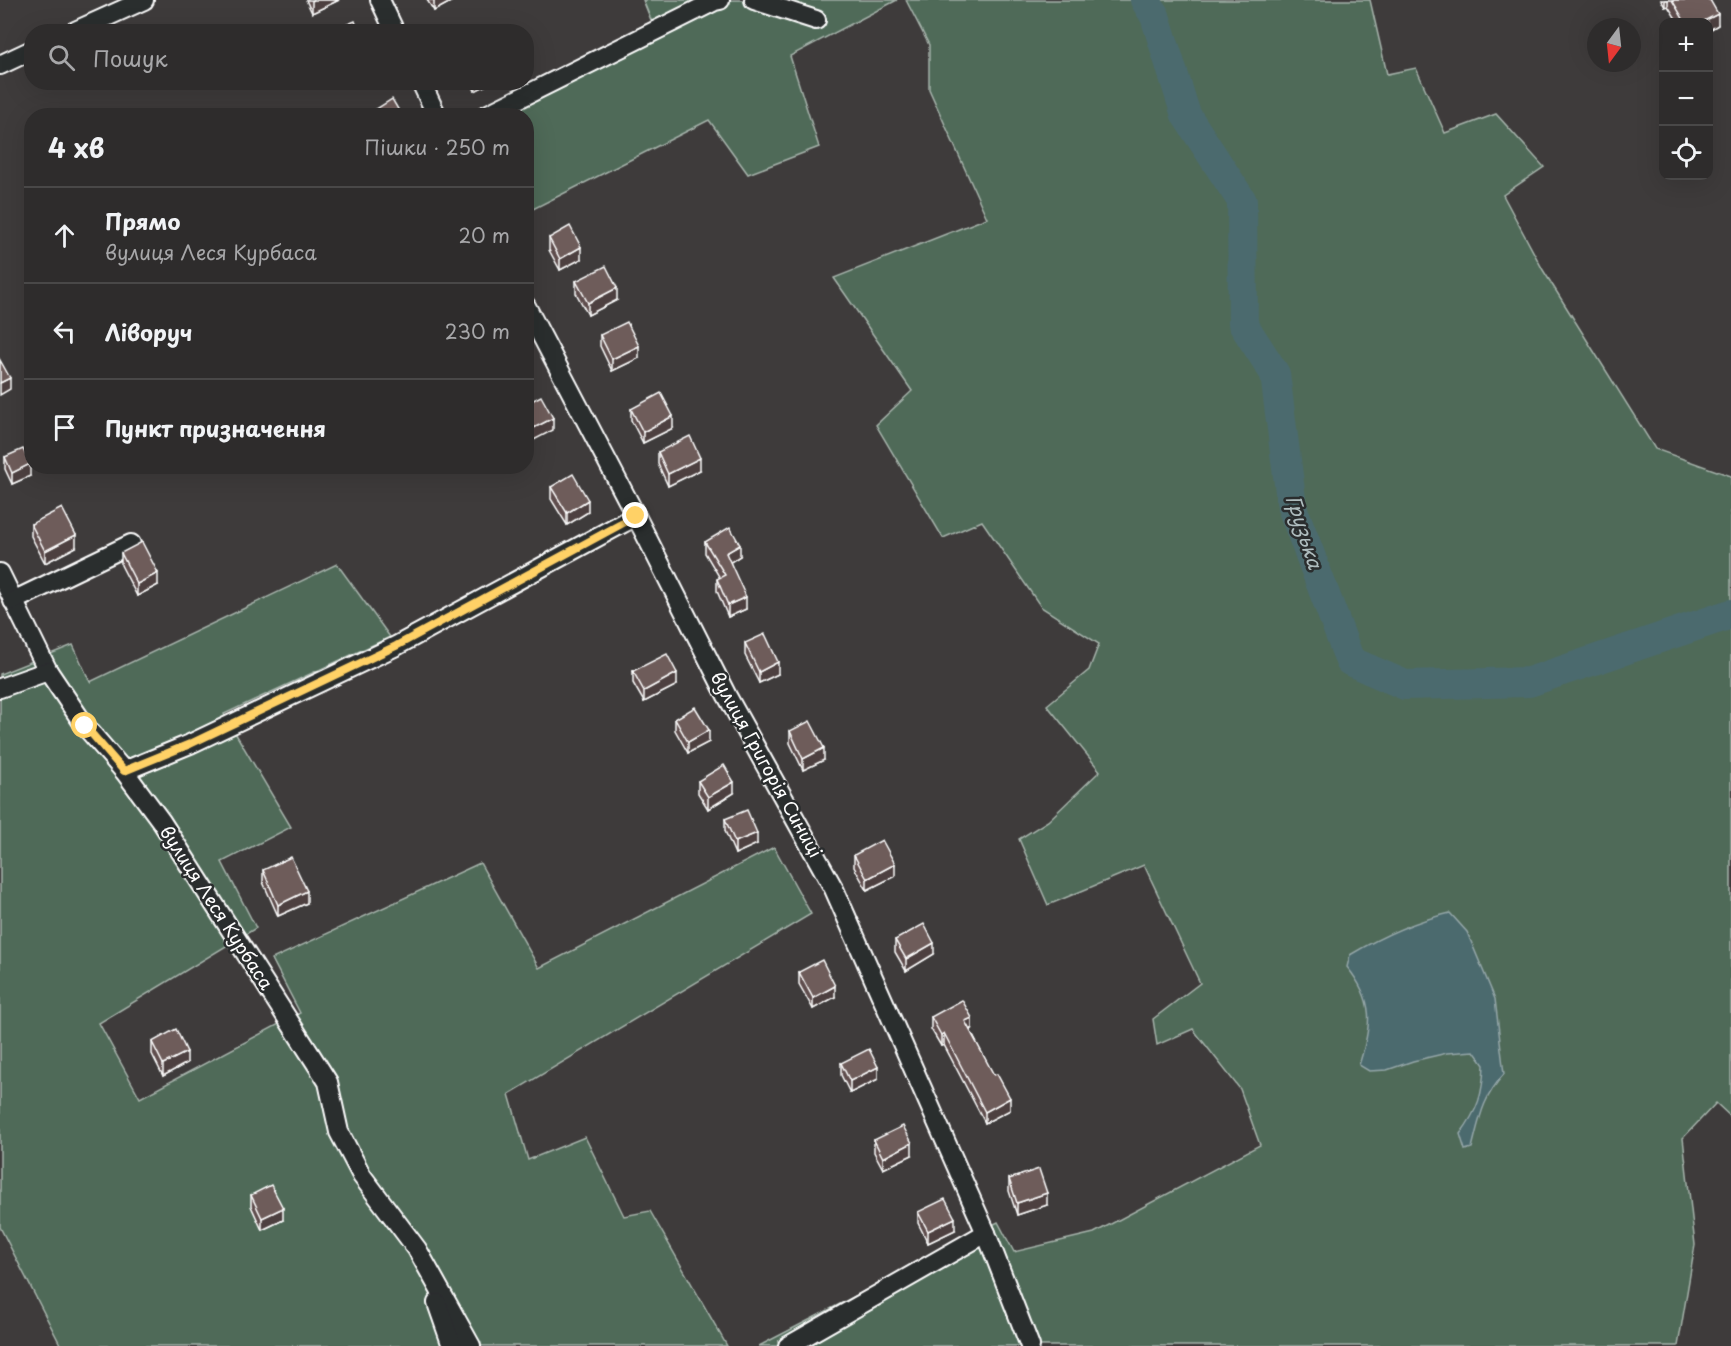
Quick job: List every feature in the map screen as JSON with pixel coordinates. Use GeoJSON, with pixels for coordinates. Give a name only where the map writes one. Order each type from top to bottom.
{"type":"FeatureCollection","features":[{"type":"Feature","properties":{"kind":"street"},"geometry":{"type":"LineString","coordinates":[[91,24],[144,0]]}},
{"type":"Feature","properties":{"kind":"street"},"geometry":{"type":"LineString","coordinates":[[380,0],[391,24]]}},
{"type":"Feature","properties":{"kind":"street"},"geometry":{"type":"LineString","coordinates":[[500,108],[720,0]]}},
{"type":"Feature","properties":{"kind":"street"},"geometry":{"type":"LineString","coordinates":[[754,0],[816,20]]}},
{"type":"Feature","properties":{"kind":"street"},"geometry":{"type":"LineString","coordinates":[[0,65],[24,54]]}},
{"type":"Feature","properties":{"kind":"street"},"geometry":{"type":"LineString","coordinates":[[425,90],[433,108]]}},
{"type":"Feature","properties":{"kind":"street","name":"вулиця Григорія Синиці"},"geometry":{"type":"LineString","coordinates":[[534,321],[727,696],[834,889],[986,1233],[1030,1346]]}},
{"type":"Feature","properties":{"kind":"street"},"geometry":{"type":"LineString","coordinates":[[124,771],[190,744],[396,646],[636,516]]}},
{"type":"Feature","properties":{"kind":"street"},"geometry":{"type":"LineString","coordinates":[[13,601],[131,544]]}},
{"type":"Feature","properties":{"kind":"street","name":"вулиця Леся Курбаса"},"geometry":{"type":"LineString","coordinates":[[0,573],[48,671],[85,726],[124,771],[161,821],[328,1082],[339,1132],[362,1176],[417,1249]]}},
{"type":"Feature","properties":{"kind":"street"},"geometry":{"type":"LineString","coordinates":[[0,688],[48,671]]}},
{"type":"Feature","properties":{"kind":"street"},"geometry":{"type":"LineString","coordinates":[[788,1346],[986,1233]]}},
{"type":"Feature","properties":{"kind":"street"},"geometry":{"type":"LineString","coordinates":[[417,1249],[452,1346]]}},
{"type":"Feature","properties":{"kind":"street"},"geometry":{"type":"LineString","coordinates":[[417,1249],[471,1346]]}},
{"type":"Feature","properties":{"kind":"green space"},"geometry":{"type":"Polygon","coordinates":[[[643,0],[897,0],[790,56],[819,147],[748,174],[709,120],[534,208],[534,108],[487,108],[523,90],[534,90],[534,84],[653,25],[643,0]]]}},
{"type":"Feature","properties":{"kind":"green space"},"geometry":{"type":"Polygon","coordinates":[[[906,0],[1370,0],[1387,74],[1416,68],[1445,133],[1496,114],[1544,167],[1503,195],[1543,270],[1655,449],[1731,476],[1731,1117],[1716,1103],[1683,1138],[1695,1245],[1678,1346],[759,1346],[998,1222],[1014,1252],[1094,1233],[1260,1145],[1240,1089],[1193,1029],[1157,1045],[1153,1019],[1200,983],[1144,865],[1048,905],[1019,839],[1048,821],[1100,771],[1047,705],[1089,670],[1099,644],[1041,607],[982,521],[943,538],[876,425],[912,391],[834,278],[987,218],[929,89],[929,45],[906,0]]]}},
{"type":"Feature","properties":{"kind":"green space"},"geometry":{"type":"Polygon","coordinates":[[[337,564],[390,637],[224,714],[291,827],[222,862],[256,928],[99,1023],[140,1098],[300,1013],[272,959],[480,863],[539,968],[774,847],[811,914],[509,1094],[528,1160],[585,1137],[624,1216],[650,1211],[727,1346],[61,1346],[0,1227],[0,674],[73,645],[90,682],[337,564]]]}},
{"type":"Feature","properties":{"kind":"water"},"geometry":{"type":"Polygon","coordinates":[[[1450,913],[1467,932],[1495,999],[1504,1074],[1486,1100],[1472,1148],[1465,1150],[1460,1134],[1478,1101],[1484,1065],[1474,1051],[1447,1053],[1387,1070],[1369,1071],[1359,1065],[1367,1038],[1367,1002],[1363,991],[1347,967],[1350,955],[1373,942],[1411,925],[1450,913]]]}},
{"type":"Feature","properties":{"kind":"building"},"geometry":{"type":"Polygon","coordinates":[[[1672,0],[1710,0],[1718,14],[1710,18],[1683,18],[1672,0]]]}},
{"type":"Feature","properties":{"kind":"building"},"geometry":{"type":"Polygon","coordinates":[[[392,99],[397,108],[378,108],[392,99]]]}},
{"type":"Feature","properties":{"kind":"building"},"geometry":{"type":"Polygon","coordinates":[[[570,226],[581,247],[560,259],[549,238],[570,226]]]}},
{"type":"Feature","properties":{"kind":"building"},"geometry":{"type":"Polygon","coordinates":[[[606,266],[617,288],[588,303],[576,281],[606,266]]]}},
{"type":"Feature","properties":{"kind":"building"},"geometry":{"type":"Polygon","coordinates":[[[627,322],[639,346],[612,359],[600,335],[627,322]]]}},
{"type":"Feature","properties":{"kind":"building"},"geometry":{"type":"Polygon","coordinates":[[[0,360],[10,378],[0,383],[0,360]]]}},
{"type":"Feature","properties":{"kind":"building"},"geometry":{"type":"Polygon","coordinates":[[[661,393],[673,416],[643,432],[631,409],[661,393]]]}},
{"type":"Feature","properties":{"kind":"building"},"geometry":{"type":"Polygon","coordinates":[[[541,396],[553,418],[534,428],[534,400],[541,396]]]}},
{"type":"Feature","properties":{"kind":"building"},"geometry":{"type":"Polygon","coordinates":[[[690,436],[700,458],[668,474],[658,452],[690,436]]]}},
{"type":"Feature","properties":{"kind":"building"},"geometry":{"type":"Polygon","coordinates":[[[23,449],[24,467],[12,473],[5,457],[23,449]]]}},
{"type":"Feature","properties":{"kind":"building"},"geometry":{"type":"Polygon","coordinates":[[[573,474],[588,500],[567,513],[551,487],[573,474]]]}},
{"type":"Feature","properties":{"kind":"building"},"geometry":{"type":"Polygon","coordinates":[[[62,508],[76,535],[45,551],[31,524],[62,508]]]}},
{"type":"Feature","properties":{"kind":"building"},"geometry":{"type":"Polygon","coordinates":[[[730,527],[740,545],[726,553],[746,597],[728,605],[717,579],[725,575],[705,542],[730,527]]]}},
{"type":"Feature","properties":{"kind":"building"},"geometry":{"type":"Polygon","coordinates":[[[142,542],[158,573],[137,584],[121,553],[142,542]]]}},
{"type":"Feature","properties":{"kind":"building"},"geometry":{"type":"Polygon","coordinates":[[[765,634],[778,662],[759,672],[745,643],[765,634]]]}},
{"type":"Feature","properties":{"kind":"building"},"geometry":{"type":"Polygon","coordinates":[[[667,654],[677,673],[644,691],[633,671],[667,654]]]}},
{"type":"Feature","properties":{"kind":"building"},"geometry":{"type":"Polygon","coordinates":[[[695,707],[709,730],[688,742],[675,719],[695,707]]]}},
{"type":"Feature","properties":{"kind":"building"},"geometry":{"type":"Polygon","coordinates":[[[810,721],[824,748],[803,759],[790,731],[810,721]]]}},
{"type":"Feature","properties":{"kind":"building"},"geometry":{"type":"Polygon","coordinates":[[[724,765],[734,782],[708,797],[698,781],[724,765]]]}},
{"type":"Feature","properties":{"kind":"building"},"geometry":{"type":"Polygon","coordinates":[[[747,810],[757,833],[735,842],[725,819],[747,810]]]}},
{"type":"Feature","properties":{"kind":"building"},"geometry":{"type":"Polygon","coordinates":[[[882,840],[895,864],[867,879],[854,855],[882,840]]]}},
{"type":"Feature","properties":{"kind":"building"},"geometry":{"type":"Polygon","coordinates":[[[291,857],[307,891],[278,905],[263,870],[291,857]]]}},
{"type":"Feature","properties":{"kind":"building"},"geometry":{"type":"Polygon","coordinates":[[[924,924],[934,943],[906,959],[895,940],[924,924]]]}},
{"type":"Feature","properties":{"kind":"building"},"geometry":{"type":"Polygon","coordinates":[[[822,960],[835,986],[813,998],[799,972],[822,960]]]}},
{"type":"Feature","properties":{"kind":"building"},"geometry":{"type":"Polygon","coordinates":[[[962,1000],[972,1018],[965,1021],[994,1075],[997,1074],[1010,1098],[985,1112],[944,1033],[941,1035],[931,1017],[962,1000]]]}},
{"type":"Feature","properties":{"kind":"building"},"geometry":{"type":"Polygon","coordinates":[[[176,1029],[187,1052],[163,1064],[152,1042],[176,1029]]]}},
{"type":"Feature","properties":{"kind":"building"},"geometry":{"type":"Polygon","coordinates":[[[869,1049],[878,1067],[850,1081],[841,1063],[869,1049]]]}},
{"type":"Feature","properties":{"kind":"building"},"geometry":{"type":"Polygon","coordinates":[[[903,1126],[912,1143],[883,1158],[874,1140],[903,1126]]]}},
{"type":"Feature","properties":{"kind":"building"},"geometry":{"type":"Polygon","coordinates":[[[1039,1169],[1047,1193],[1017,1203],[1009,1179],[1039,1169]]]}},
{"type":"Feature","properties":{"kind":"building"},"geometry":{"type":"Polygon","coordinates":[[[271,1185],[283,1208],[262,1218],[251,1195],[271,1185]]]}},
{"type":"Feature","properties":{"kind":"building"},"geometry":{"type":"Polygon","coordinates":[[[945,1199],[955,1218],[928,1231],[918,1212],[945,1199]]]}},
{"type":"Feature","properties":{"kind":"waterway","name":"Грузька"},"geometry":{"type":"LineString","coordinates":[[1145,0],[1155,16],[1186,115],[1242,201],[1243,324],[1275,374],[1292,507],[1350,661],[1405,685],[1529,682],[1731,614]]}},
{"type":"Feature","properties":{"kind":"route"},"geometry":{"type":"LineString","coordinates":[[85,726],[124,771],[190,744],[396,646],[636,516]]}}]}
